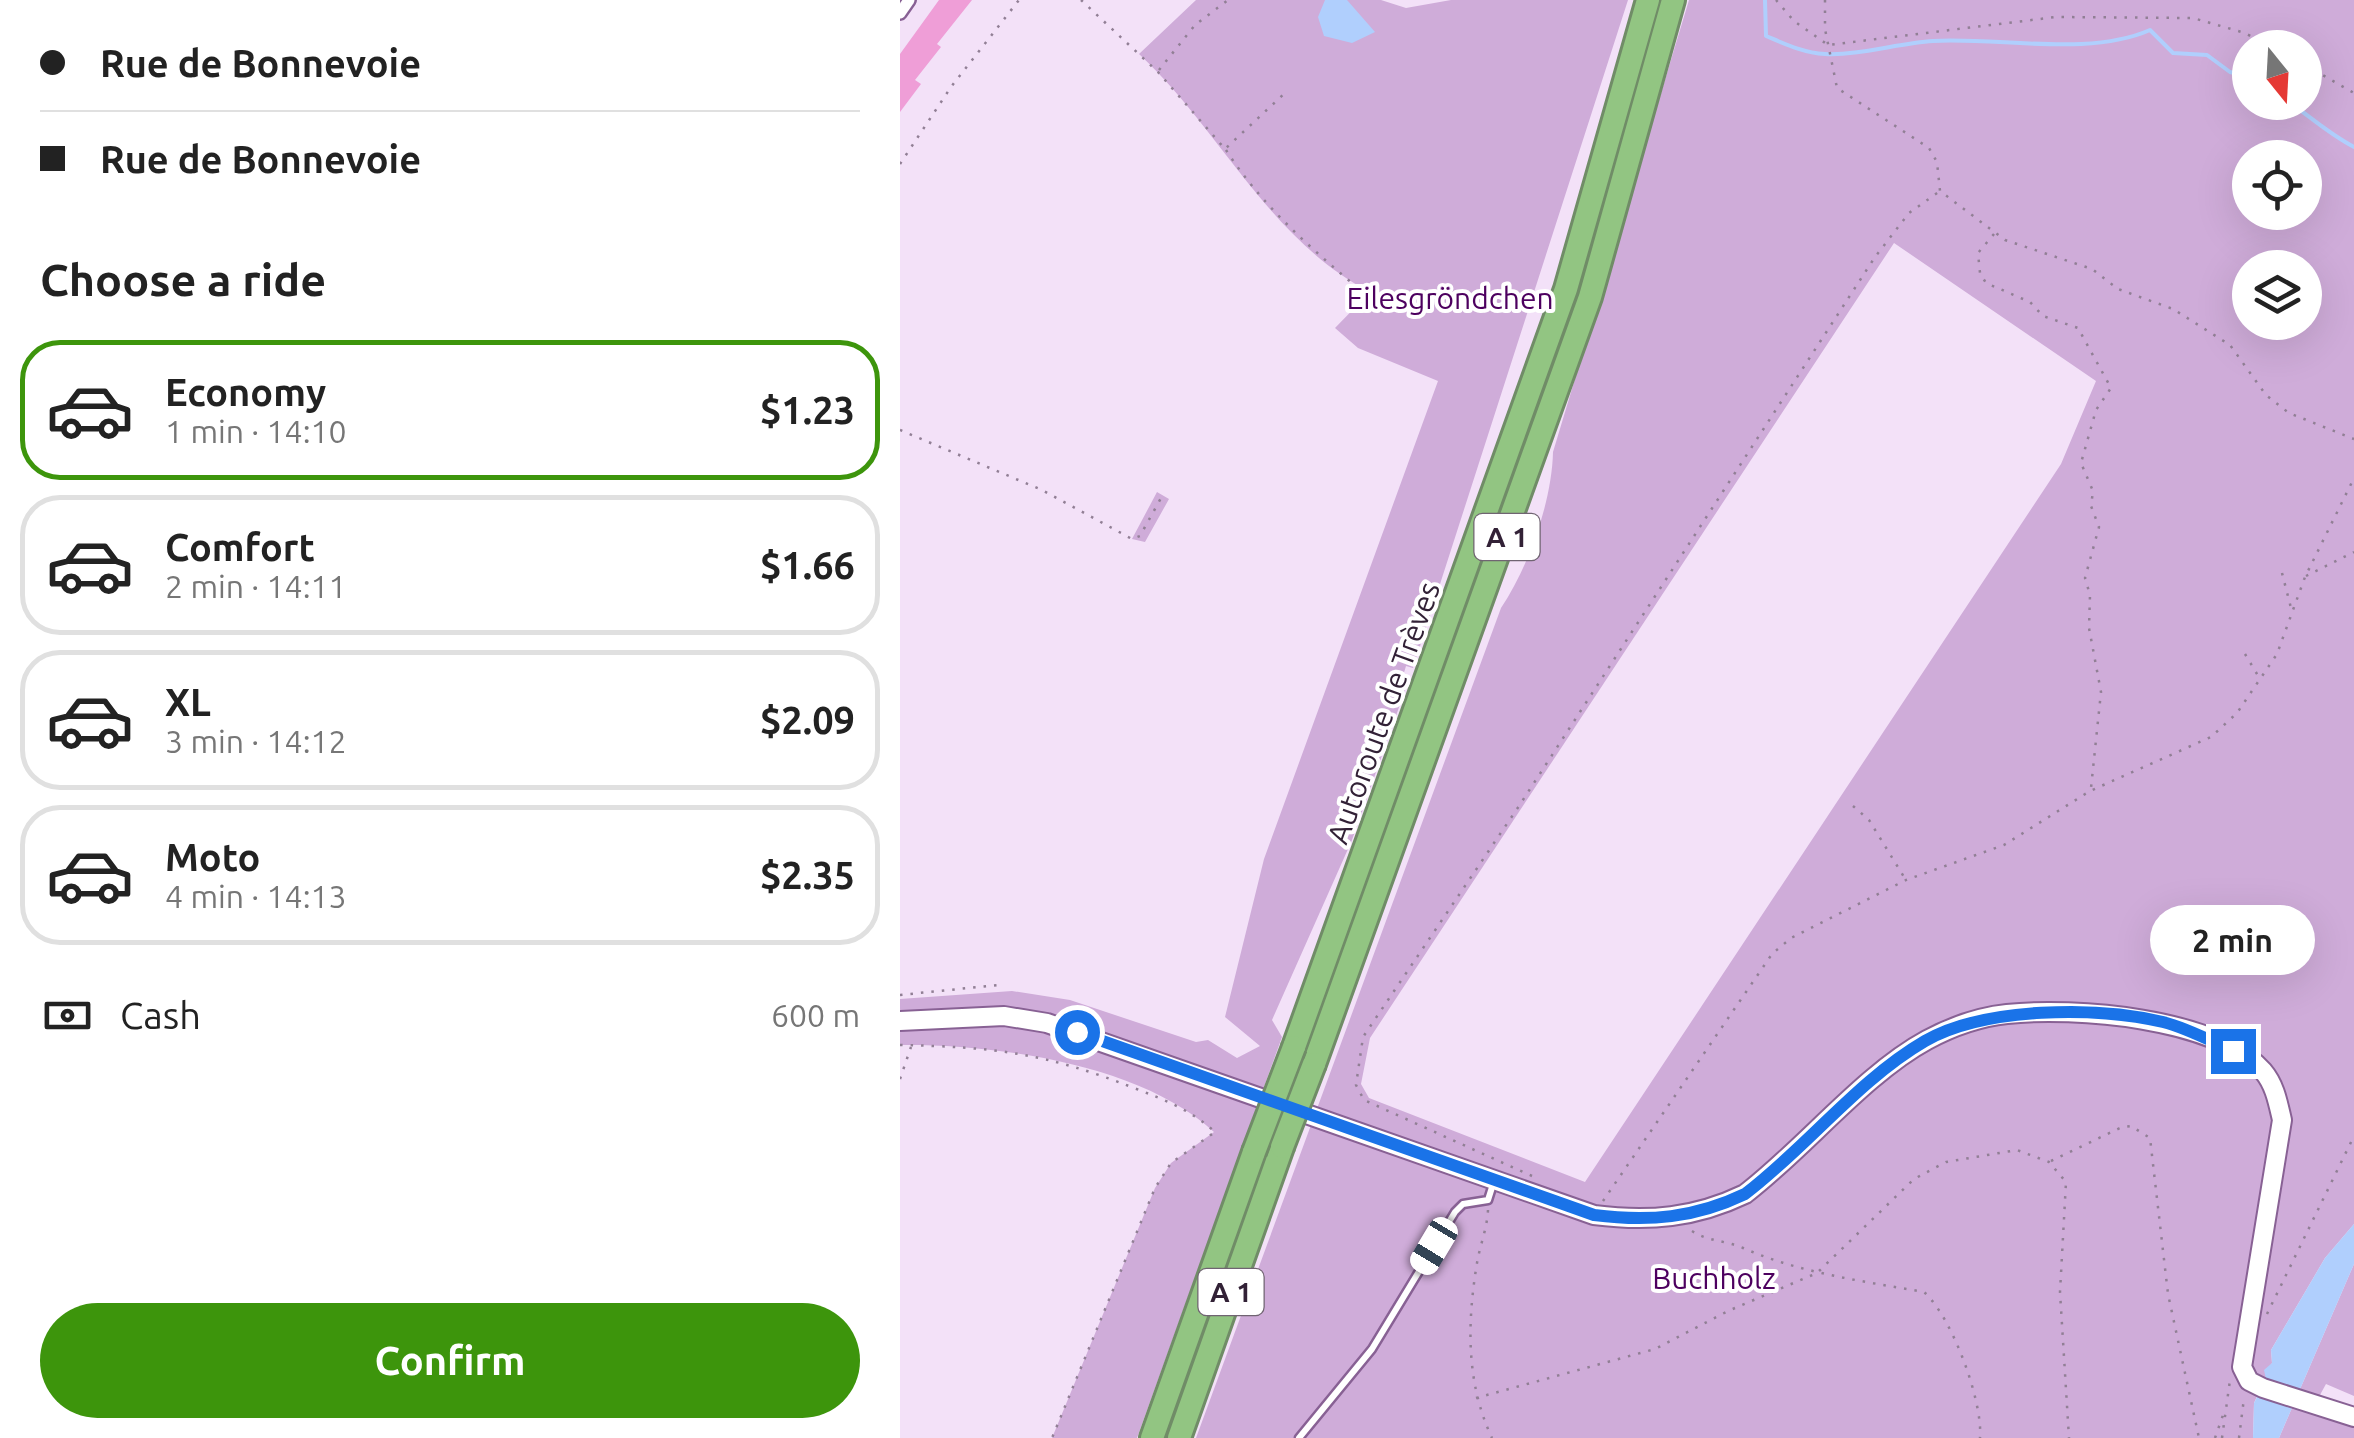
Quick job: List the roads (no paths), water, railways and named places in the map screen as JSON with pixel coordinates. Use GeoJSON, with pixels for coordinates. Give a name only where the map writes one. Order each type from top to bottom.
{"type":"FeatureCollection","features":[{"type":"Feature","properties":{"kind":"highway","name":"Autoroute de Trèves"},"geometry":{"type":"LineString","coordinates":[[1152,1438],[1566,289],[1648,0]]}},
{"type":"Feature","properties":{"kind":"highway","name":"Autoroute de Trèves"},"geometry":{"type":"LineString","coordinates":[[1179,1438],[1590,297],[1673,0]]}},
{"type":"Feature","properties":{"kind":"main road"},"geometry":{"type":"LineString","coordinates":[[900,1021],[1004,1016],[1047,1023],[1594,1215],[1681,1216],[1714,1208],[1745,1194],[1923,1042],[1962,1024],[2007,1014],[2129,1016],[2166,1023],[2233,1051],[2262,1070],[2276,1094],[2282,1120],[2242,1367],[2255,1390],[2354,1417]]}},
{"type":"Feature","properties":{"kind":"street"},"geometry":{"type":"LineString","coordinates":[[900,12],[909,0]]}},
{"type":"Feature","properties":{"kind":"lane"},"geometry":{"type":"LineString","coordinates":[[1299,1438],[1372,1349],[1455,1212],[1463,1204],[1488,1200],[1494,1180]]}},
{"type":"Feature","properties":{"kind":"water"},"geometry":{"type":"Polygon","coordinates":[[[1325,0],[1347,0],[1375,32],[1352,43],[1324,36],[1318,17],[1325,0]]]}},
{"type":"Feature","properties":{"kind":"water"},"geometry":{"type":"Polygon","coordinates":[[[2354,1224],[2354,1264],[2279,1438],[2253,1438],[2254,1403],[2266,1379],[2264,1370],[2272,1363],[2271,1350],[2325,1258],[2354,1224]]]}},
{"type":"Feature","properties":{"kind":"waterway"},"geometry":{"type":"LineString","coordinates":[[1765,0],[1766,36],[1817,53],[1851,53],[1959,40],[2100,43],[2150,30],[2173,53],[2207,55],[2232,72]]}},
{"type":"Feature","properties":{"kind":"waterway"},"geometry":{"type":"LineString","coordinates":[[2314,120],[2354,147]]}},
{"type":"Feature","properties":{"kind":"park label","name":"Eilesgröndchen"},"geometry":{"type":"Point","coordinates":[1450,299]}},
{"type":"Feature","properties":{"kind":"park label","name":"Buchholz"},"geometry":{"type":"Point","coordinates":[1714,1279]}}]}
